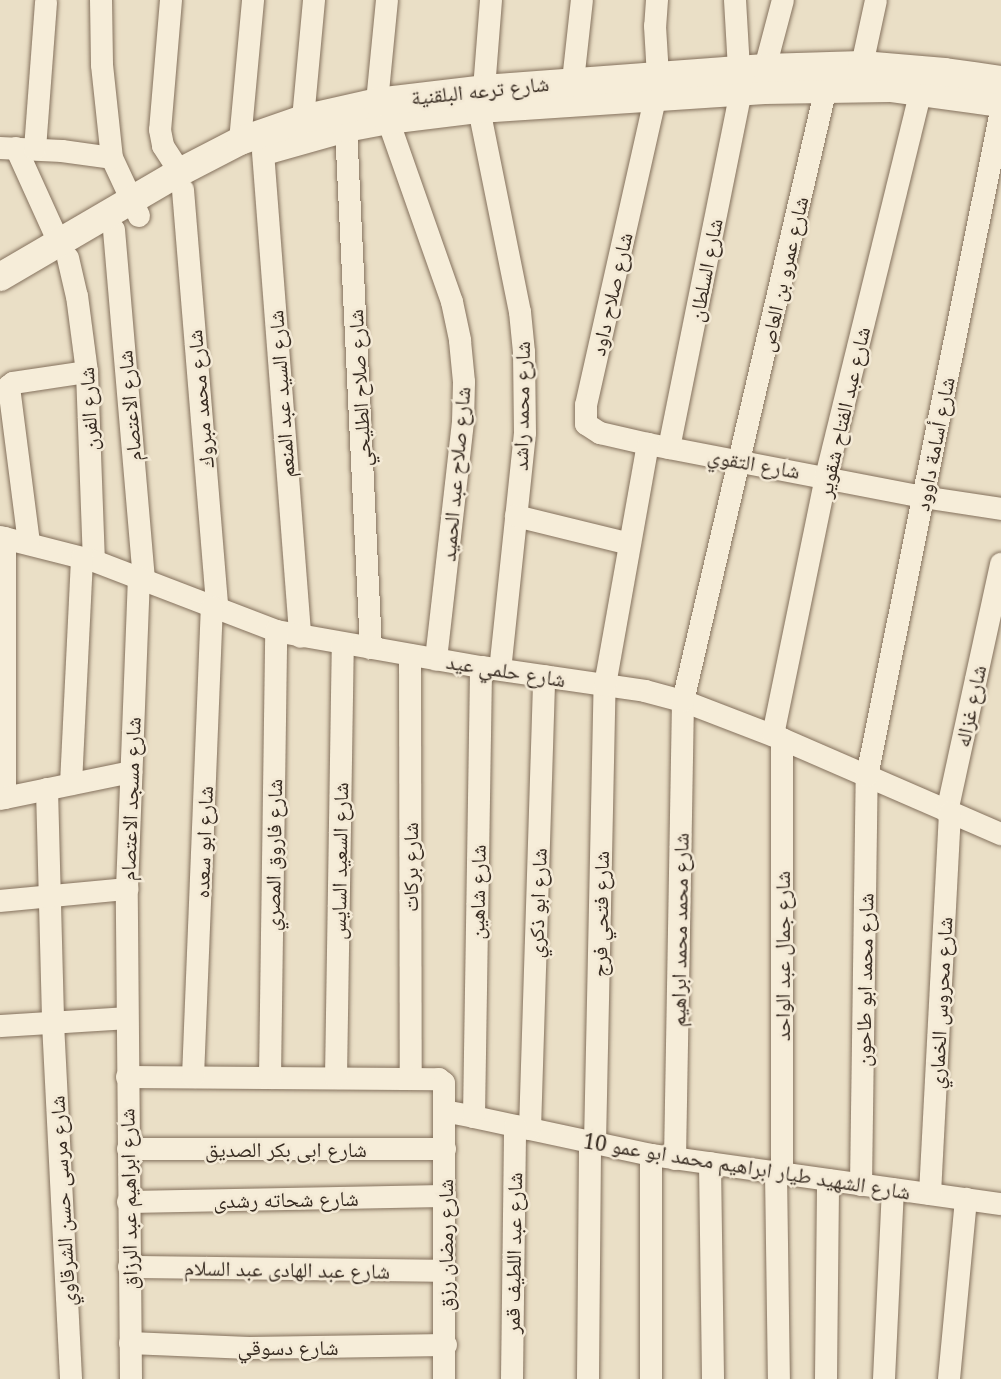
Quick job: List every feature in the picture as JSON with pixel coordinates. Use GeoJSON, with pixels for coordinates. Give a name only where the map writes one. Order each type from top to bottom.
{"type":"FeatureCollection","features":[{"type":"Feature","properties":{"kind":"street"},"geometry":{"type":"LineString","coordinates":[[101,0],[102,65],[112,159],[135,208]]}},
{"type":"Feature","properties":{"kind":"street"},"geometry":{"type":"LineString","coordinates":[[171,0],[160,130],[163,146],[181,181]]}},
{"type":"Feature","properties":{"kind":"street","name":"شارع السيد عبد المنعم"},"geometry":{"type":"LineString","coordinates":[[253,0],[251,147],[300,636]]}},
{"type":"Feature","properties":{"kind":"street"},"geometry":{"type":"LineString","coordinates":[[303,119],[314,0]]}},
{"type":"Feature","properties":{"kind":"street"},"geometry":{"type":"LineString","coordinates":[[382,111],[387,0]]}},
{"type":"Feature","properties":{"kind":"street","name":"شارع محمد راشد"},"geometry":{"type":"LineString","coordinates":[[490,668],[516,516],[525,433],[524,352],[520,312],[482,99],[491,0]]}},
{"type":"Feature","properties":{"kind":"street"},"geometry":{"type":"LineString","coordinates":[[573,81],[582,0]]}},
{"type":"Feature","properties":{"kind":"street","name":"شارع صلاح داود"},"geometry":{"type":"LineString","coordinates":[[657,0],[655,43],[657,87],[584,417],[592,430],[659,446]]}},
{"type":"Feature","properties":{"kind":"street"},"geometry":{"type":"LineString","coordinates":[[735,0],[748,77]]}},
{"type":"Feature","properties":{"kind":"street"},"geometry":{"type":"LineString","coordinates":[[748,77],[783,0]]}},
{"type":"Feature","properties":{"kind":"street"},"geometry":{"type":"LineString","coordinates":[[862,65],[876,0]]}},
{"type":"Feature","properties":{"kind":"street"},"geometry":{"type":"LineString","coordinates":[[46,2],[17,149],[112,159]]}},
{"type":"Feature","properties":{"kind":"street","name":"شارع ترعه البلقنية"},"geometry":{"type":"LineString","coordinates":[[0,295],[63,251],[181,181],[303,119],[482,99],[657,87],[862,65],[945,72],[1001,80]]}},
{"type":"Feature","properties":{"kind":"street","name":"شارع ترعه البلقنية"},"geometry":{"type":"LineString","coordinates":[[748,77],[826,88],[921,90],[1001,103]]}},
{"type":"Feature","properties":{"kind":"street","name":"شارع السلطان"},"geometry":{"type":"LineString","coordinates":[[630,544],[659,446],[748,77]]}},
{"type":"Feature","properties":{"kind":"street","name":"شارع ترعه البلقنية"},"geometry":{"type":"LineString","coordinates":[[482,99],[573,81],[657,87]]}},
{"type":"Feature","properties":{"kind":"street","name":"شارع عمرو بن العاص"},"geometry":{"type":"LineString","coordinates":[[683,701],[826,88]]}},
{"type":"Feature","properties":{"kind":"street","name":"شارع عبد الفتاح شقوير"},"geometry":{"type":"LineString","coordinates":[[778,737],[826,477],[921,90]]}},
{"type":"Feature","properties":{"kind":"street","name":"شارع ترعه البلقنية"},"geometry":{"type":"LineString","coordinates":[[251,147],[346,128],[382,111]]}},
{"type":"Feature","properties":{"kind":"street","name":"شارع صلاح عبد الحميد"},"geometry":{"type":"LineString","coordinates":[[382,111],[452,302],[460,341],[463,372],[463,423],[436,659]]}},
{"type":"Feature","properties":{"kind":"street","name":"شارع أسامة داوود"},"geometry":{"type":"LineString","coordinates":[[867,776],[1001,111]]}},
{"type":"Feature","properties":{"kind":"street","name":"شارع صلاح الطليحي"},"geometry":{"type":"LineString","coordinates":[[346,128],[371,648]]}},
{"type":"Feature","properties":{"kind":"street","name":"شارع الفرن"},"geometry":{"type":"LineString","coordinates":[[17,149],[63,251],[79,306],[87,372],[88,559],[71,784]]}},
{"type":"Feature","properties":{"kind":"street","name":"شارع محمد مبروك"},"geometry":{"type":"LineString","coordinates":[[181,181],[214,608]]}},
{"type":"Feature","properties":{"kind":"street","name":"شارع ترعه البلقنية"},"geometry":{"type":"LineString","coordinates":[[0,277],[114,230],[135,208]]}},
{"type":"Feature","properties":{"kind":"street","name":"شارع الاعتصام"},"geometry":{"type":"LineString","coordinates":[[114,230],[141,580]]}},
{"type":"Feature","properties":{"kind":"street"},"geometry":{"type":"LineString","coordinates":[[28,543],[9,386],[13,383],[87,372]]}},
{"type":"Feature","properties":{"kind":"street","name":"شارع التقوي"},"geometry":{"type":"LineString","coordinates":[[659,446],[923,497],[1001,509]]}},
{"type":"Feature","properties":{"kind":"street"},"geometry":{"type":"LineString","coordinates":[[516,516],[630,544]]}},
{"type":"Feature","properties":{"kind":"street"},"geometry":{"type":"LineString","coordinates":[[3,538],[2,798],[131,772]]}},
{"type":"Feature","properties":{"kind":"street","name":"شارع حلمي عيد"},"geometry":{"type":"LineString","coordinates":[[3,538],[88,559],[276,631],[343,644],[604,685],[683,701],[778,737],[1001,834]]}},
{"type":"Feature","properties":{"kind":"street","name":"شارع فتحي فرج"},"geometry":{"type":"LineString","coordinates":[[588,1379],[604,685],[630,544]]}},
{"type":"Feature","properties":{"kind":"street","name":"شارع غزاله"},"geometry":{"type":"LineString","coordinates":[[948,812],[1001,564]]}},
{"type":"Feature","properties":{"kind":"street","name":"شارع مسجد الاعتصام"},"geometry":{"type":"LineString","coordinates":[[126,1018],[131,772],[141,580]]}},
{"type":"Feature","properties":{"kind":"street","name":"شارع ابو سعده"},"geometry":{"type":"LineString","coordinates":[[193,1077],[214,608]]}},
{"type":"Feature","properties":{"kind":"street","name":"شارع فاروق المصري"},"geometry":{"type":"LineString","coordinates":[[270,1078],[276,631]]}},
{"type":"Feature","properties":{"kind":"street","name":"شارع السعيد السايس"},"geometry":{"type":"LineString","coordinates":[[336,1078],[343,644]]}},
{"type":"Feature","properties":{"kind":"street","name":"شارع بركات"},"geometry":{"type":"LineString","coordinates":[[410,655],[411,1078]]}},
{"type":"Feature","properties":{"kind":"street","name":"شارع شاهين"},"geometry":{"type":"LineString","coordinates":[[474,1117],[490,668]]}},
{"type":"Feature","properties":{"kind":"street","name":"شارع ابو ذكري"},"geometry":{"type":"LineString","coordinates":[[523,1128],[544,676]]}},
{"type":"Feature","properties":{"kind":"street","name":"شارع محمد محمد ابراهيم"},"geometry":{"type":"LineString","coordinates":[[675,1159],[683,701]]}},
{"type":"Feature","properties":{"kind":"street","name":"شارع جمال عبد الواحد"},"geometry":{"type":"LineString","coordinates":[[778,737],[779,1379]]}},
{"type":"Feature","properties":{"kind":"street","name":"شارع محمد ابو طاحون"},"geometry":{"type":"LineString","coordinates":[[861,1185],[867,776]]}},
{"type":"Feature","properties":{"kind":"street","name":"شارع مرسى حسن الشرقاوي"},"geometry":{"type":"LineString","coordinates":[[47,789],[53,1023],[71,1379]]}},
{"type":"Feature","properties":{"kind":"street","name":"شارع محروس الخماري"},"geometry":{"type":"LineString","coordinates":[[930,1194],[948,812]]}},
{"type":"Feature","properties":{"kind":"street"},"geometry":{"type":"LineString","coordinates":[[0,901],[127,889]]}},
{"type":"Feature","properties":{"kind":"street"},"geometry":{"type":"LineString","coordinates":[[0,1026],[126,1018]]}},
{"type":"Feature","properties":{"kind":"street","name":"شارع ابراهيم عبد الرزاق"},"geometry":{"type":"LineString","coordinates":[[126,1018],[131,1379]]}},
{"type":"Feature","properties":{"kind":"street"},"geometry":{"type":"LineString","coordinates":[[127,1077],[411,1078],[442,1081],[444,1111]]}},
{"type":"Feature","properties":{"kind":"street","name":"شارع الشهيد طيار ابراهيم محمد ابو عمو 10"},"geometry":{"type":"LineString","coordinates":[[444,1111],[651,1155],[1001,1204]]}},
{"type":"Feature","properties":{"kind":"street","name":"شارع رمضان رزق"},"geometry":{"type":"LineString","coordinates":[[444,1111],[446,1345],[444,1379]]}},
{"type":"Feature","properties":{"kind":"street","name":"شارع عبد اللطيف قمر"},"geometry":{"type":"LineString","coordinates":[[512,1379],[523,1128]]}},
{"type":"Feature","properties":{"kind":"street","name":"شارع ابى بكر الصديق"},"geometry":{"type":"LineString","coordinates":[[128,1149],[445,1149]]}},
{"type":"Feature","properties":{"kind":"street"},"geometry":{"type":"LineString","coordinates":[[651,1155],[651,1379]]}},
{"type":"Feature","properties":{"kind":"street"},"geometry":{"type":"LineString","coordinates":[[710,1163],[713,1379]]}},
{"type":"Feature","properties":{"kind":"street"},"geometry":{"type":"LineString","coordinates":[[826,1379],[828,1180]]}},
{"type":"Feature","properties":{"kind":"street"},"geometry":{"type":"LineString","coordinates":[[884,1379],[893,1189]]}},
{"type":"Feature","properties":{"kind":"street","name":"شارع شحاته رشدى"},"geometry":{"type":"LineString","coordinates":[[128,1202],[444,1196]]}},
{"type":"Feature","properties":{"kind":"street"},"geometry":{"type":"LineString","coordinates":[[949,1379],[966,1199]]}},
{"type":"Feature","properties":{"kind":"street","name":"شارع عبد الهادى عبد السلام"},"geometry":{"type":"LineString","coordinates":[[129,1267],[445,1271]]}},
{"type":"Feature","properties":{"kind":"street","name":"شارع دسوقي"},"geometry":{"type":"LineString","coordinates":[[130,1343],[249,1348],[446,1345]]}}]}
